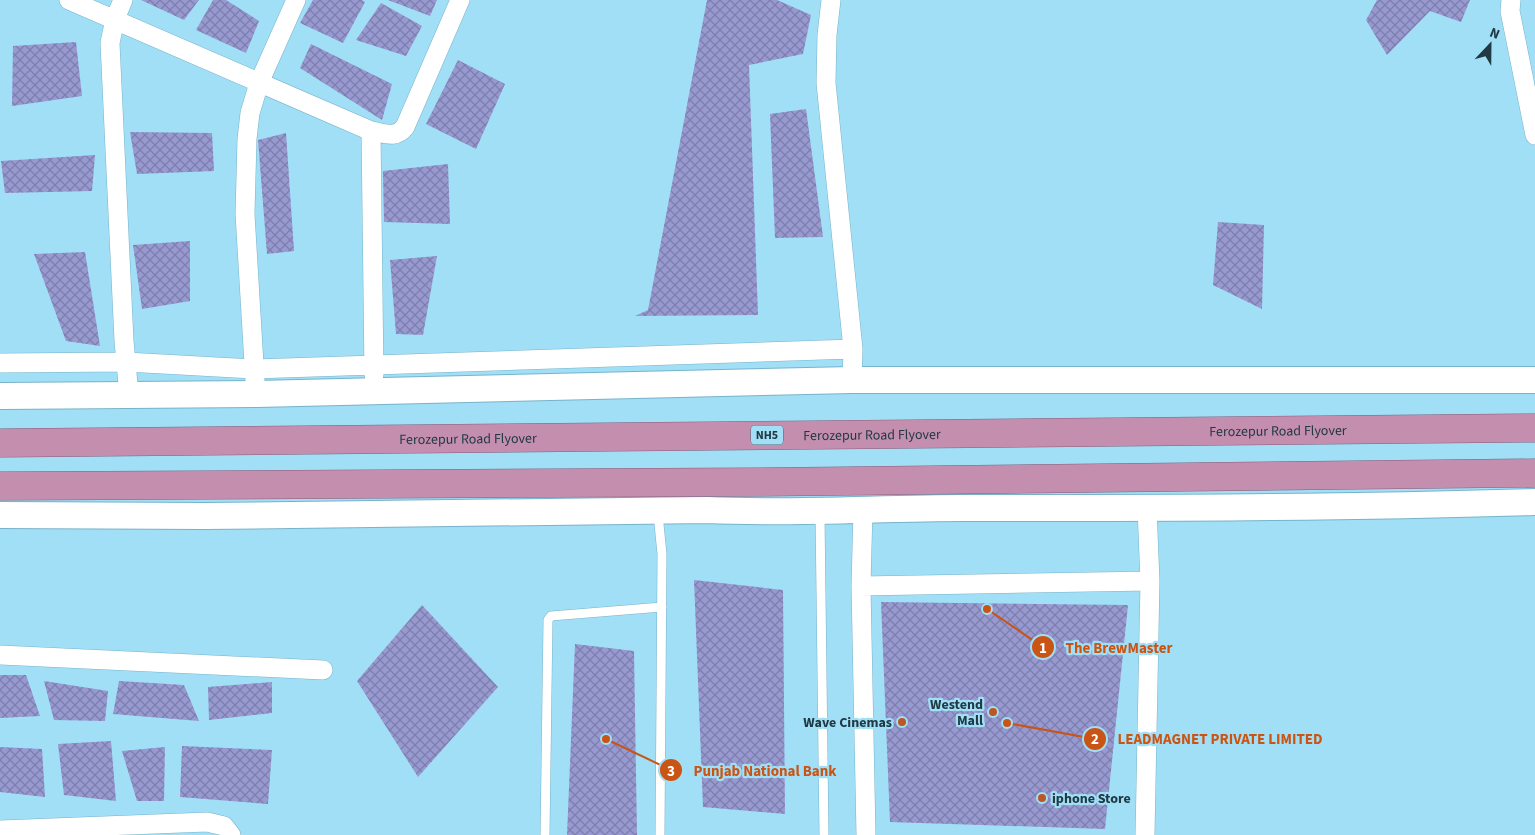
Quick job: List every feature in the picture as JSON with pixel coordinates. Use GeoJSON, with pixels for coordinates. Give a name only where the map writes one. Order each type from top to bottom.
{"type":"FeatureCollection","features":[{"type":"Feature","properties":{"kind":"highway","name":"Ferozepur Road Flyover"},"geometry":{"type":"LineString","coordinates":[[0,443],[1535,428]]}},
{"type":"Feature","properties":{"kind":"highway"},"geometry":{"type":"LineString","coordinates":[[0,486],[751,482],[1535,473]]}},
{"type":"Feature","properties":{"kind":"main road"},"geometry":{"type":"LineString","coordinates":[[0,396],[129,395],[255,382],[373,391],[852,380],[1535,380]]}},
{"type":"Feature","properties":{"kind":"main road"},"geometry":{"type":"LineString","coordinates":[[0,515],[205,516],[568,510],[820,511],[933,508],[1148,508],[1535,502]]}},
{"type":"Feature","properties":{"kind":"street"},"geometry":{"type":"LineString","coordinates":[[69,0],[371,131],[394,135],[400,133],[405,127],[460,0]]}},
{"type":"Feature","properties":{"kind":"street"},"geometry":{"type":"LineString","coordinates":[[123,0],[114,19],[110,43],[129,395]]}},
{"type":"Feature","properties":{"kind":"street"},"geometry":{"type":"LineString","coordinates":[[255,382],[246,195],[247,139],[250,113],[259,83],[296,0]]}},
{"type":"Feature","properties":{"kind":"street"},"geometry":{"type":"LineString","coordinates":[[831,0],[827,36],[826,83],[853,349],[852,380]]}},
{"type":"Feature","properties":{"kind":"street"},"geometry":{"type":"LineString","coordinates":[[1511,0],[1510,11],[1535,134]]}},
{"type":"Feature","properties":{"kind":"street"},"geometry":{"type":"LineString","coordinates":[[371,131],[373,391]]}},
{"type":"Feature","properties":{"kind":"street"},"geometry":{"type":"LineString","coordinates":[[0,363],[126,362],[255,382],[374,364],[853,349]]}},
{"type":"Feature","properties":{"kind":"street"},"geometry":{"type":"LineString","coordinates":[[1145,835],[1150,582],[1148,508]]}},
{"type":"Feature","properties":{"kind":"street"},"geometry":{"type":"LineString","coordinates":[[863,510],[861,586],[866,835]]}},
{"type":"Feature","properties":{"kind":"street"},"geometry":{"type":"LineString","coordinates":[[861,586],[1150,582]]}},
{"type":"Feature","properties":{"kind":"street"},"geometry":{"type":"LineString","coordinates":[[0,655],[323,670]]}},
{"type":"Feature","properties":{"kind":"street"},"geometry":{"type":"LineString","coordinates":[[0,830],[207,822],[224,826],[232,835]]}},
{"type":"Feature","properties":{"kind":"lane"},"geometry":{"type":"LineString","coordinates":[[658,511],[662,554],[660,835]]}},
{"type":"Feature","properties":{"kind":"lane"},"geometry":{"type":"LineString","coordinates":[[820,511],[824,835]]}},
{"type":"Feature","properties":{"kind":"lane"},"geometry":{"type":"LineString","coordinates":[[545,835],[548,620],[551,616],[662,608]]}},
{"type":"Feature","properties":{"kind":"building"},"geometry":{"type":"Polygon","coordinates":[[[141,0],[199,0],[184,20],[141,0]]]}},
{"type":"Feature","properties":{"kind":"building"},"geometry":{"type":"Polygon","coordinates":[[[213,0],[226,0],[259,21],[246,53],[196,30],[213,0]]]}},
{"type":"Feature","properties":{"kind":"building"},"geometry":{"type":"Polygon","coordinates":[[[313,0],[362,0],[365,2],[343,43],[300,23],[313,0]]]}},
{"type":"Feature","properties":{"kind":"building"},"geometry":{"type":"Polygon","coordinates":[[[388,0],[437,0],[430,16],[388,0]]]}},
{"type":"Feature","properties":{"kind":"building"},"geometry":{"type":"Polygon","coordinates":[[[707,0],[777,0],[811,15],[803,54],[749,65],[758,315],[635,316],[648,310],[707,0]]]}},
{"type":"Feature","properties":{"kind":"building"},"geometry":{"type":"Polygon","coordinates":[[[1377,0],[1470,0],[1461,22],[1430,11],[1387,55],[1366,20],[1377,0]]]}},
{"type":"Feature","properties":{"kind":"building"},"geometry":{"type":"Polygon","coordinates":[[[381,3],[422,26],[406,56],[356,40],[381,3]]]}},
{"type":"Feature","properties":{"kind":"building"},"geometry":{"type":"Polygon","coordinates":[[[76,42],[82,96],[12,106],[13,46],[76,42]]]}},
{"type":"Feature","properties":{"kind":"building"},"geometry":{"type":"Polygon","coordinates":[[[311,44],[392,84],[382,120],[300,68],[311,44]]]}},
{"type":"Feature","properties":{"kind":"building"},"geometry":{"type":"Polygon","coordinates":[[[458,60],[505,84],[476,149],[426,124],[458,60]]]}},
{"type":"Feature","properties":{"kind":"building"},"geometry":{"type":"Polygon","coordinates":[[[806,109],[823,237],[775,238],[770,114],[806,109]]]}},
{"type":"Feature","properties":{"kind":"building"},"geometry":{"type":"Polygon","coordinates":[[[130,132],[212,133],[214,171],[137,174],[130,132]]]}},
{"type":"Feature","properties":{"kind":"building"},"geometry":{"type":"Polygon","coordinates":[[[286,133],[294,251],[267,254],[258,140],[286,133]]]}},
{"type":"Feature","properties":{"kind":"building"},"geometry":{"type":"Polygon","coordinates":[[[95,155],[92,191],[5,193],[1,161],[95,155]]]}},
{"type":"Feature","properties":{"kind":"building"},"geometry":{"type":"Polygon","coordinates":[[[448,164],[450,224],[384,222],[383,171],[448,164]]]}},
{"type":"Feature","properties":{"kind":"building"},"geometry":{"type":"Polygon","coordinates":[[[1218,222],[1264,225],[1262,309],[1213,285],[1218,222]]]}},
{"type":"Feature","properties":{"kind":"building"},"geometry":{"type":"Polygon","coordinates":[[[190,241],[190,301],[142,309],[133,245],[190,241]]]}},
{"type":"Feature","properties":{"kind":"building"},"geometry":{"type":"Polygon","coordinates":[[[85,252],[100,346],[66,341],[34,254],[85,252]]]}},
{"type":"Feature","properties":{"kind":"building"},"geometry":{"type":"Polygon","coordinates":[[[437,256],[423,335],[396,334],[390,260],[437,256]]]}},
{"type":"Feature","properties":{"kind":"building"},"geometry":{"type":"Polygon","coordinates":[[[694,580],[783,590],[785,814],[703,807],[694,580]]]}},
{"type":"Feature","properties":{"kind":"building"},"geometry":{"type":"Polygon","coordinates":[[[881,602],[1128,605],[1105,829],[890,822],[881,602]]]}},
{"type":"Feature","properties":{"kind":"building"},"geometry":{"type":"Polygon","coordinates":[[[422,605],[498,687],[418,777],[357,681],[422,605]]]}},
{"type":"Feature","properties":{"kind":"building"},"geometry":{"type":"Polygon","coordinates":[[[575,644],[634,651],[637,835],[567,835],[575,644]]]}},
{"type":"Feature","properties":{"kind":"building"},"geometry":{"type":"Polygon","coordinates":[[[0,675],[26,675],[40,716],[0,718],[0,675]]]}},
{"type":"Feature","properties":{"kind":"building"},"geometry":{"type":"Polygon","coordinates":[[[44,681],[108,691],[105,721],[54,720],[44,681]]]}},
{"type":"Feature","properties":{"kind":"building"},"geometry":{"type":"Polygon","coordinates":[[[119,681],[184,685],[199,721],[113,714],[119,681]]]}},
{"type":"Feature","properties":{"kind":"building"},"geometry":{"type":"Polygon","coordinates":[[[272,682],[272,713],[209,720],[208,687],[272,682]]]}},
{"type":"Feature","properties":{"kind":"building"},"geometry":{"type":"Polygon","coordinates":[[[111,741],[116,801],[64,795],[58,744],[111,741]]]}},
{"type":"Feature","properties":{"kind":"building"},"geometry":{"type":"Polygon","coordinates":[[[182,746],[272,750],[268,804],[180,797],[182,746]]]}},
{"type":"Feature","properties":{"kind":"building"},"geometry":{"type":"Polygon","coordinates":[[[0,747],[42,749],[45,797],[0,792],[0,747]]]}},
{"type":"Feature","properties":{"kind":"building"},"geometry":{"type":"Polygon","coordinates":[[[165,747],[164,801],[137,801],[122,751],[165,747]]]}},
{"type":"Feature","properties":{"kind":"place","name":"The BrewMaster"},"geometry":{"type":"Point","coordinates":[987,609]}},
{"type":"Feature","properties":{"kind":"place","name":"Westend Mall"},"geometry":{"type":"Point","coordinates":[993,712]}},
{"type":"Feature","properties":{"kind":"place","name":"Wave Cinemas"},"geometry":{"type":"Point","coordinates":[902,722]}},
{"type":"Feature","properties":{"kind":"place","name":"LEADMAGNET PRIVATE LIMITED"},"geometry":{"type":"Point","coordinates":[1007,723]}},
{"type":"Feature","properties":{"kind":"place","name":"Punjab National Bank"},"geometry":{"type":"Point","coordinates":[606,739]}},
{"type":"Feature","properties":{"kind":"place","name":"iphone Store"},"geometry":{"type":"Point","coordinates":[1042,798]}}]}
